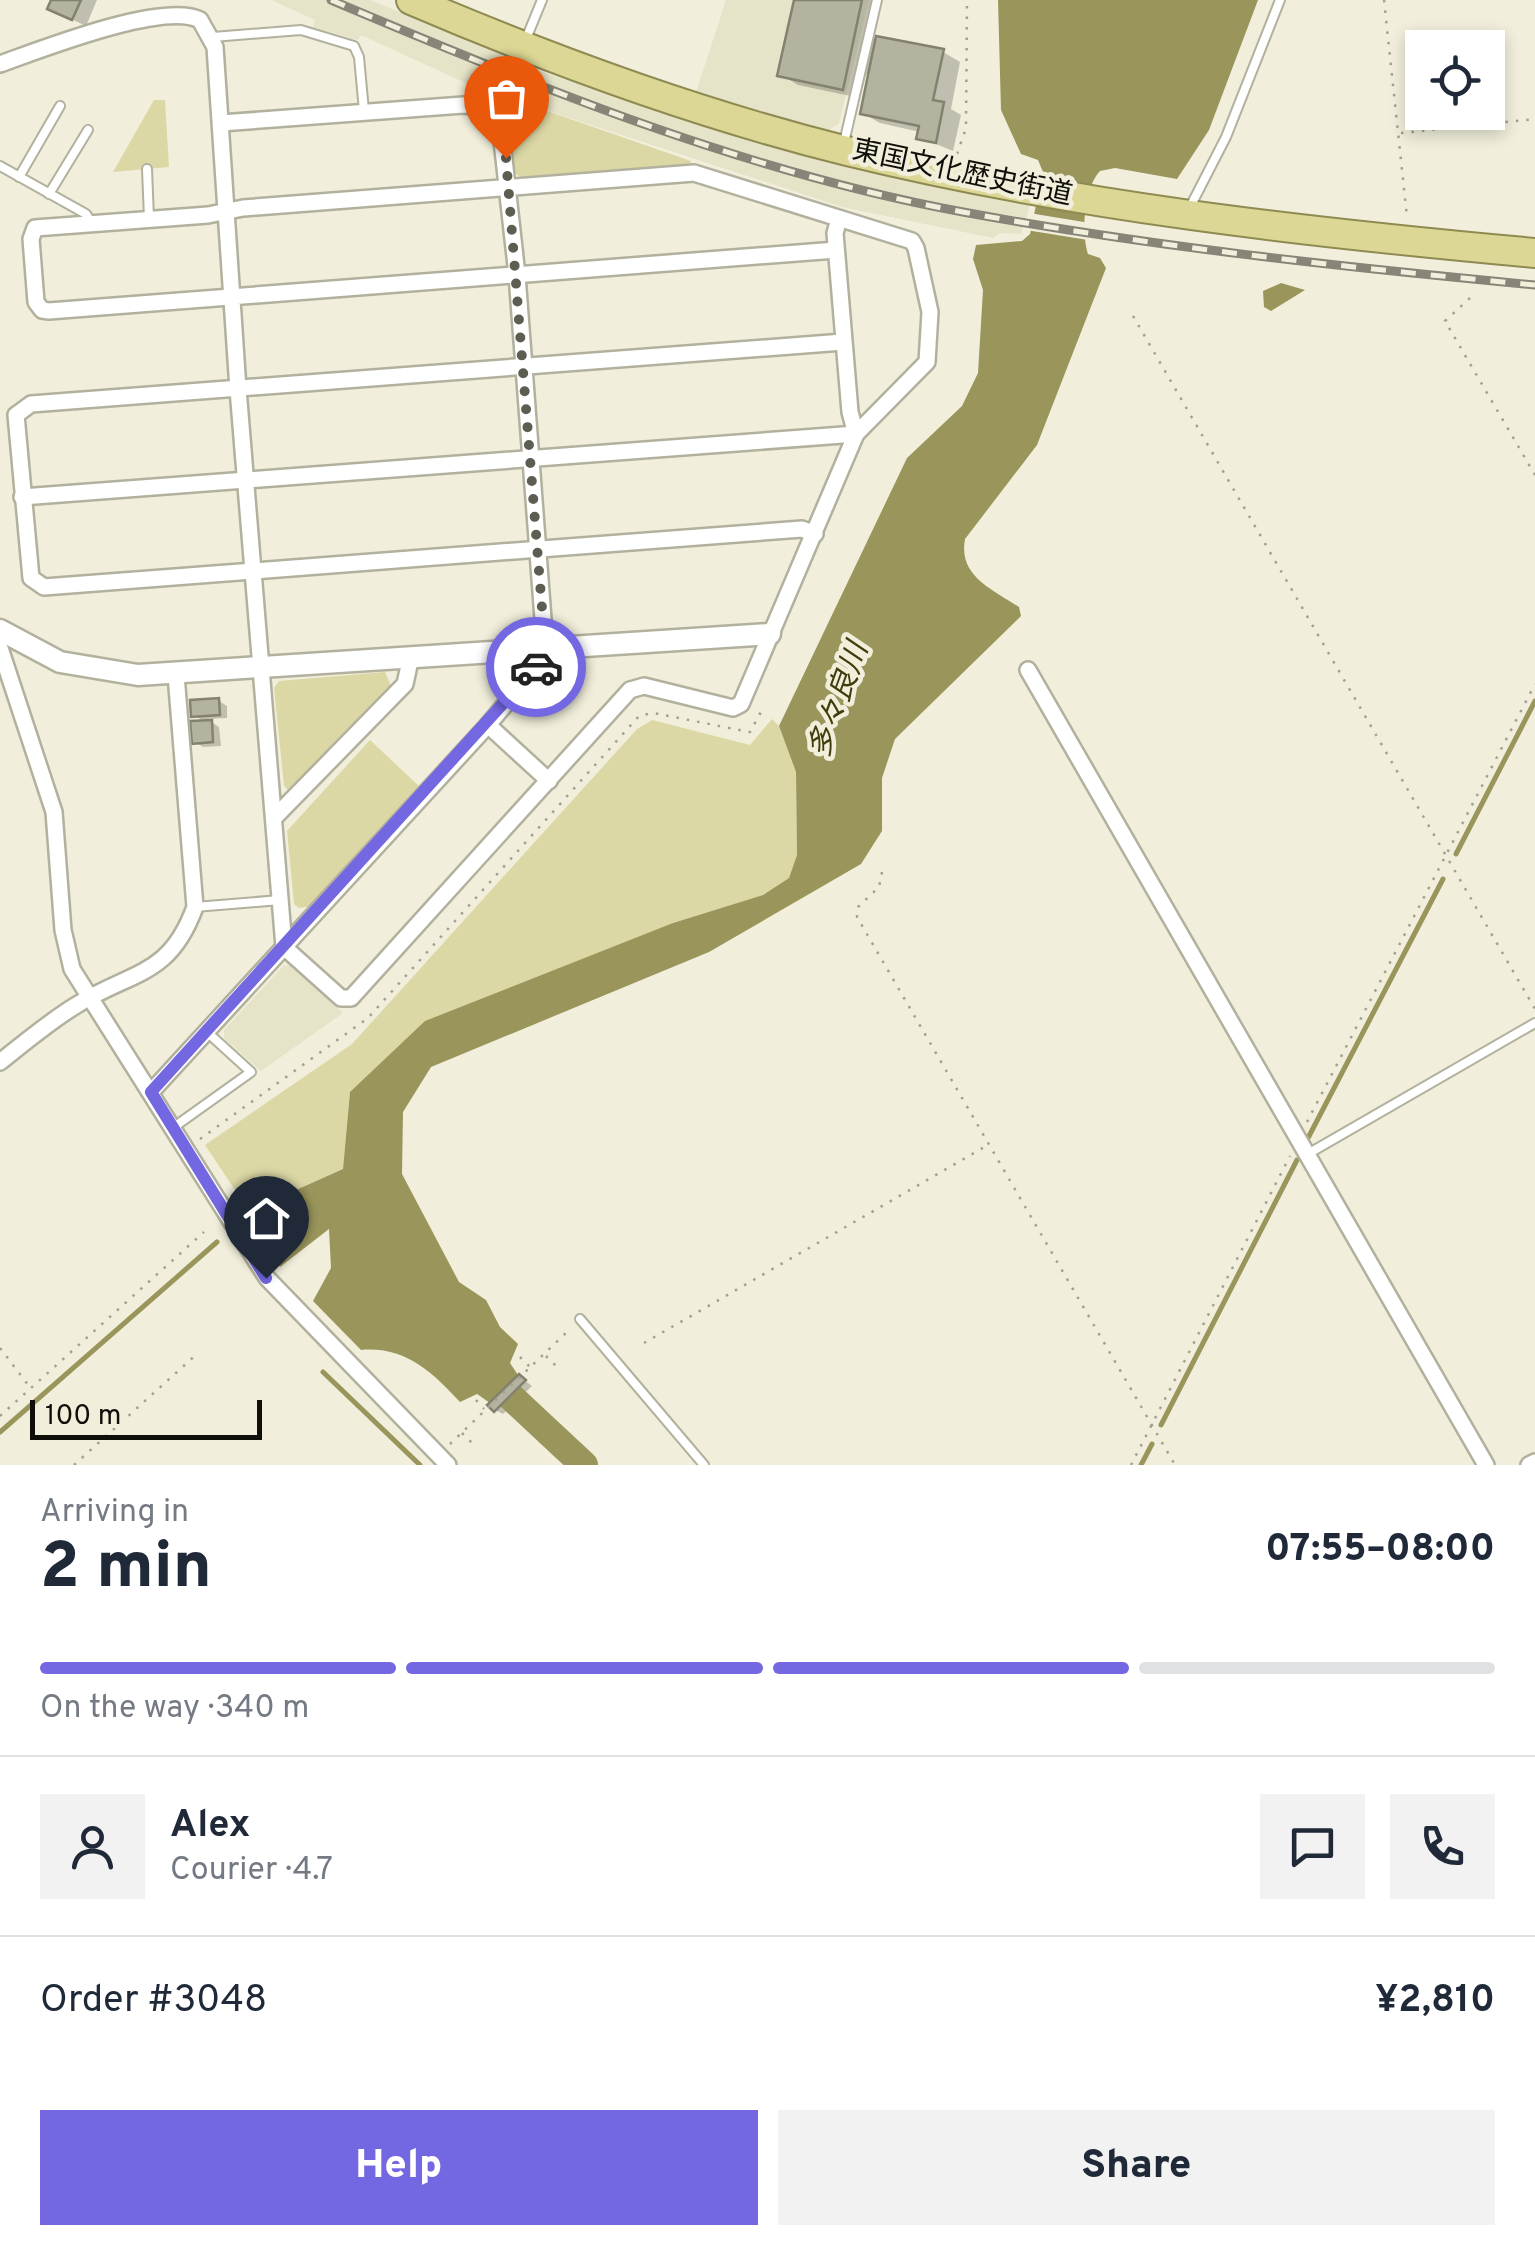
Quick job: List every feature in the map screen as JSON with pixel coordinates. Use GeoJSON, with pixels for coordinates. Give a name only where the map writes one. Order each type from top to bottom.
{"type":"FeatureCollection","features":[{"type":"Feature","properties":{"kind":"highway","name":"東国文化歴史街道"},"geometry":{"type":"LineString","coordinates":[[411,0],[523,48],[843,150],[1096,201],[1535,253]]}},
{"type":"Feature","properties":{"kind":"street"},"geometry":{"type":"LineString","coordinates":[[0,64],[92,32],[174,16],[200,20],[213,37],[221,122],[226,212],[232,298],[238,389],[284,947],[340,998],[352,998],[630,690],[644,686],[733,708],[740,704],[856,434],[927,362],[930,312],[912,241],[694,173],[509,186],[226,212],[91,222],[35,228],[31,239],[35,286],[42,310],[232,298],[836,250]]}},
{"type":"Feature","properties":{"kind":"street"},"geometry":{"type":"LineString","coordinates":[[151,1092],[488,725],[539,664],[545,646],[509,186],[502,124],[496,111],[463,105],[221,122]]}},
{"type":"Feature","properties":{"kind":"street"},"geometry":{"type":"LineString","coordinates":[[838,219],[836,250],[843,342],[856,434]]}},
{"type":"Feature","properties":{"kind":"street"},"geometry":{"type":"LineString","coordinates":[[815,534],[802,529],[44,588],[32,578],[16,415],[21,408],[843,342]]}},
{"type":"Feature","properties":{"kind":"street"},"geometry":{"type":"LineString","coordinates":[[22,497],[856,434]]}},
{"type":"Feature","properties":{"kind":"street"},"geometry":{"type":"LineString","coordinates":[[0,630],[38,652],[79,667],[138,675],[770,634]]}},
{"type":"Feature","properties":{"kind":"street"},"geometry":{"type":"LineString","coordinates":[[0,648],[54,812],[66,953],[89,998],[266,1278],[443,1460]]}},
{"type":"Feature","properties":{"kind":"street"},"geometry":{"type":"LineString","coordinates":[[274,818],[405,684],[412,656]]}},
{"type":"Feature","properties":{"kind":"street"},"geometry":{"type":"LineString","coordinates":[[1028,670],[1486,1465]]}},
{"type":"Feature","properties":{"kind":"street"},"geometry":{"type":"LineString","coordinates":[[1,1059],[89,998],[146,974],[184,938],[195,906],[176,674]]}},
{"type":"Feature","properties":{"kind":"street"},"geometry":{"type":"LineString","coordinates":[[488,725],[549,781]]}},
{"type":"Feature","properties":{"kind":"lane"},"geometry":{"type":"LineString","coordinates":[[523,48],[542,0]]}},
{"type":"Feature","properties":{"kind":"lane"},"geometry":{"type":"LineString","coordinates":[[843,150],[877,0]]}},
{"type":"Feature","properties":{"kind":"lane"},"geometry":{"type":"LineString","coordinates":[[1187,214],[1226,138],[1280,0]]}},
{"type":"Feature","properties":{"kind":"lane"},"geometry":{"type":"LineString","coordinates":[[213,37],[301,30],[354,46],[359,56],[364,111]]}},
{"type":"Feature","properties":{"kind":"lane"},"geometry":{"type":"LineString","coordinates":[[19,177],[60,106]]}},
{"type":"Feature","properties":{"kind":"lane"},"geometry":{"type":"LineString","coordinates":[[49,194],[88,130]]}},
{"type":"Feature","properties":{"kind":"lane"},"geometry":{"type":"LineString","coordinates":[[0,166],[86,214],[91,222]]}},
{"type":"Feature","properties":{"kind":"lane"},"geometry":{"type":"LineString","coordinates":[[148,169],[149,218]]}},
{"type":"Feature","properties":{"kind":"lane"},"geometry":{"type":"LineString","coordinates":[[195,906],[280,900]]}},
{"type":"Feature","properties":{"kind":"lane"},"geometry":{"type":"LineString","coordinates":[[1302,1148],[1535,1022]]}},
{"type":"Feature","properties":{"kind":"lane"},"geometry":{"type":"LineString","coordinates":[[174,1127],[251,1072],[207,1032]]}},
{"type":"Feature","properties":{"kind":"lane"},"geometry":{"type":"LineString","coordinates":[[580,1319],[704,1465]]}},
{"type":"Feature","properties":{"kind":"path"},"geometry":{"type":"LineString","coordinates":[[950,174],[966,128],[967,0]]}},
{"type":"Feature","properties":{"kind":"path"},"geometry":{"type":"LineString","coordinates":[[1384,0],[1407,210]]}},
{"type":"Feature","properties":{"kind":"path"},"geometry":{"type":"LineString","coordinates":[[1399,133],[1535,119]]}},
{"type":"Feature","properties":{"kind":"path"},"geometry":{"type":"LineString","coordinates":[[1470,298],[1445,321],[1535,474]]}},
{"type":"Feature","properties":{"kind":"path"},"geometry":{"type":"LineString","coordinates":[[1133,316],[1535,1009]]}},
{"type":"Feature","properties":{"kind":"path"},"geometry":{"type":"LineString","coordinates":[[1130,1465],[1302,1148],[1535,684]]}},
{"type":"Feature","properties":{"kind":"path"},"geometry":{"type":"LineString","coordinates":[[185,1145],[205,1136],[368,1018],[639,716],[653,713],[750,732],[762,710]]}},
{"type":"Feature","properties":{"kind":"path"},"geometry":{"type":"LineString","coordinates":[[882,872],[880,887],[858,908],[858,917],[1175,1465]]}},
{"type":"Feature","properties":{"kind":"path"},"geometry":{"type":"LineString","coordinates":[[644,1343],[988,1144]]}},
{"type":"Feature","properties":{"kind":"path"},"geometry":{"type":"LineString","coordinates":[[0,1416],[204,1232]]}},
{"type":"Feature","properties":{"kind":"path"},"geometry":{"type":"LineString","coordinates":[[443,1460],[462,1433],[580,1319]]}},
{"type":"Feature","properties":{"kind":"path"},"geometry":{"type":"LineString","coordinates":[[0,1348],[31,1389]]}},
{"type":"Feature","properties":{"kind":"path"},"geometry":{"type":"LineString","coordinates":[[74,1465],[198,1353]]}},
{"type":"Feature","properties":{"kind":"path"},"geometry":{"type":"LineString","coordinates":[[546,1355],[559,1368]]}},
{"type":"Feature","properties":{"kind":"path"},"geometry":{"type":"LineString","coordinates":[[520,1357],[530,1368]]}},
{"type":"Feature","properties":{"kind":"path"},"geometry":{"type":"LineString","coordinates":[[476,1400],[487,1409]]}},
{"type":"Feature","properties":{"kind":"path"},"geometry":{"type":"LineString","coordinates":[[462,1433],[475,1446]]}},
{"type":"Feature","properties":{"kind":"shaded area"},"geometry":{"type":"Polygon","coordinates":[[[271,0],[371,0],[517,61],[511,72],[527,78],[531,68],[697,124],[1030,205],[1021,234],[1000,233],[993,238],[842,207],[530,105],[520,100],[523,89],[508,83],[499,96],[483,91],[361,35],[358,40],[313,27],[315,20],[271,0]]]}},
{"type":"Feature","properties":{"kind":"shaded area"},"geometry":{"type":"Polygon","coordinates":[[[726,0],[869,0],[839,123],[828,131],[696,92],[726,0]]]}},
{"type":"Feature","properties":{"kind":"shaded area"},"geometry":{"type":"Polygon","coordinates":[[[154,100],[165,100],[169,167],[113,172],[154,100]]]}},
{"type":"Feature","properties":{"kind":"shaded area"},"geometry":{"type":"Polygon","coordinates":[[[530,105],[691,161],[690,164],[523,180],[514,172],[510,121],[530,105]]]}},
{"type":"Feature","properties":{"kind":"shaded area"},"geometry":{"type":"Polygon","coordinates":[[[385,672],[391,686],[290,792],[284,786],[274,688],[279,681],[385,672]]]}},
{"type":"Feature","properties":{"kind":"shaded area"},"geometry":{"type":"Polygon","coordinates":[[[772,719],[779,726],[796,772],[797,855],[789,878],[763,895],[673,923],[350,1092],[343,1169],[249,1211],[205,1145],[352,1044],[637,729],[652,720],[750,745],[772,719]]]}},
{"type":"Feature","properties":{"kind":"shaded area"},"geometry":{"type":"Polygon","coordinates":[[[370,740],[421,788],[312,906],[299,908],[294,904],[287,831],[370,740]]]}},
{"type":"Feature","properties":{"kind":"shaded area"},"geometry":{"type":"Polygon","coordinates":[[[284,965],[295,966],[343,1013],[261,1071],[224,1038],[224,1030],[284,965]]]}},
{"type":"Feature","properties":{"kind":"water"},"geometry":{"type":"Polygon","coordinates":[[[998,0],[1258,0],[1209,130],[1177,179],[1115,168],[1100,171],[1090,188],[1085,211],[1086,245],[1088,254],[1100,258],[1106,268],[1037,445],[965,539],[964,552],[972,572],[1019,607],[1021,616],[895,739],[882,778],[882,831],[861,864],[709,952],[431,1067],[403,1112],[402,1174],[459,1282],[486,1300],[500,1327],[518,1344],[510,1363],[518,1375],[490,1403],[477,1394],[460,1402],[417,1363],[391,1352],[361,1350],[313,1301],[331,1268],[329,1229],[280,1267],[249,1211],[343,1169],[350,1092],[425,1021],[673,923],[763,895],[789,878],[797,855],[796,772],[779,726],[907,458],[962,406],[978,373],[983,290],[973,259],[976,245],[1022,241],[1030,234],[1043,172],[1038,160],[1021,154],[1001,110],[998,0]]]}},
{"type":"Feature","properties":{"kind":"water"},"geometry":{"type":"Polygon","coordinates":[[[1281,283],[1305,290],[1271,311],[1264,307],[1263,291],[1281,283]]]}},
{"type":"Feature","properties":{"kind":"pier"},"geometry":{"type":"Polygon","coordinates":[[[1029,213],[1090,223],[1088,240],[1026,230],[1029,213]]]}},
{"type":"Feature","properties":{"kind":"building"},"geometry":{"type":"Polygon","coordinates":[[[51,0],[81,0],[72,20],[47,9],[51,0]]]}},
{"type":"Feature","properties":{"kind":"building"},"geometry":{"type":"Polygon","coordinates":[[[794,0],[862,0],[843,90],[777,76],[794,0]]]}},
{"type":"Feature","properties":{"kind":"building"},"geometry":{"type":"Polygon","coordinates":[[[876,36],[944,49],[933,100],[944,102],[936,143],[916,139],[919,126],[860,114],[876,36]]]}},
{"type":"Feature","properties":{"kind":"building"},"geometry":{"type":"Polygon","coordinates":[[[219,698],[220,715],[191,717],[190,700],[219,698]]]}},
{"type":"Feature","properties":{"kind":"building"},"geometry":{"type":"Polygon","coordinates":[[[212,720],[213,742],[192,744],[190,721],[212,720]]]}},
{"type":"Feature","properties":{"kind":"building"},"geometry":{"type":"Polygon","coordinates":[[[519,1374],[526,1380],[494,1412],[487,1405],[519,1374]]]}},
{"type":"Feature","properties":{"kind":"waterway"},"geometry":{"type":"LineString","coordinates":[[1456,854],[1535,701]]}},
{"type":"Feature","properties":{"kind":"waterway"},"geometry":{"type":"LineString","coordinates":[[1308,1138],[1443,879]]}},
{"type":"Feature","properties":{"kind":"waterway"},"geometry":{"type":"LineString","coordinates":[[1161,1425],[1297,1160]]}},
{"type":"Feature","properties":{"kind":"waterway"},"geometry":{"type":"LineString","coordinates":[[0,1432],[217,1242]]}},
{"type":"Feature","properties":{"kind":"waterway"},"geometry":{"type":"LineString","coordinates":[[323,1372],[420,1465]]}},
{"type":"Feature","properties":{"kind":"waterway","name":"多々良川"},"geometry":{"type":"LineString","coordinates":[[510,1396],[584,1465]]}},
{"type":"Feature","properties":{"kind":"waterway"},"geometry":{"type":"LineString","coordinates":[[1141,1465],[1152,1444]]}},
{"type":"Feature","properties":{"kind":"railway"},"geometry":{"type":"LineString","coordinates":[[331,0],[641,123],[801,174],[882,195],[1177,246],[1535,285]]}},
{"type":"Feature","properties":{"kind":"way so far"},"geometry":{"type":"LineString","coordinates":[[506,158],[545,646],[536,667]]}},
{"type":"Feature","properties":{"kind":"route"},"geometry":{"type":"LineString","coordinates":[[266,1278],[151,1092],[488,725],[536,667]]}}]}
